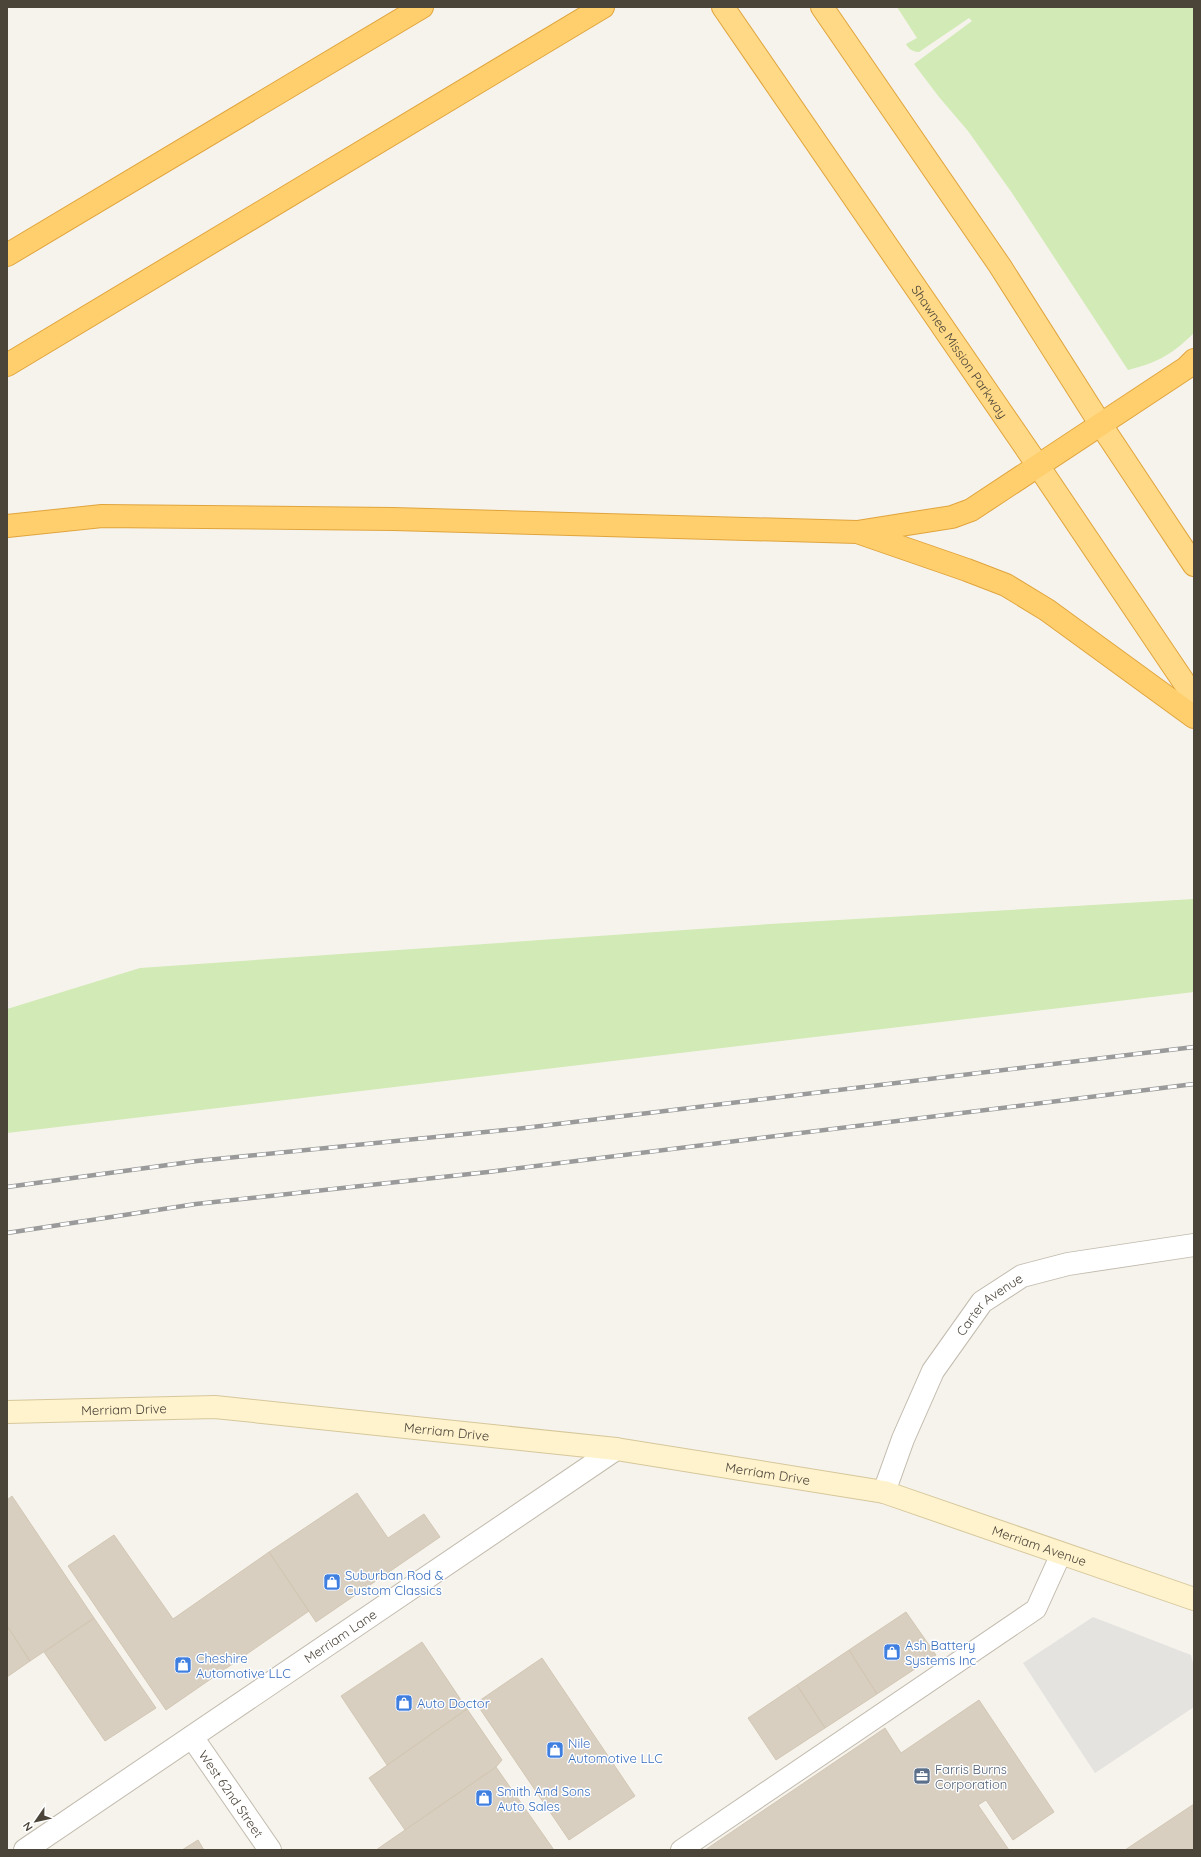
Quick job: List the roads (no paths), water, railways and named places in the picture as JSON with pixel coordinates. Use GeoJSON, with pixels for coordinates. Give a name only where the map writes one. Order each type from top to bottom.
{"type":"FeatureCollection","features":[{"type":"Feature","properties":{"kind":"highway"},"geometry":{"type":"LineString","coordinates":[[7,255],[422,7]]}},
{"type":"Feature","properties":{"kind":"highway"},"geometry":{"type":"LineString","coordinates":[[7,365],[603,7]]}},
{"type":"Feature","properties":{"kind":"highway","name":"Shawnee Mission Parkway"},"geometry":{"type":"LineString","coordinates":[[723,7],[1039,467],[1194,697]]}},
{"type":"Feature","properties":{"kind":"highway"},"geometry":{"type":"LineString","coordinates":[[822,7],[1000,266],[1101,425],[1194,564]]}},
{"type":"Feature","properties":{"kind":"highway"},"geometry":{"type":"LineString","coordinates":[[7,526],[102,516],[393,519],[857,532],[952,518],[971,510],[1039,467],[1186,368],[1194,360]]}},
{"type":"Feature","properties":{"kind":"highway"},"geometry":{"type":"LineString","coordinates":[[857,532],[967,570],[1006,586],[1048,610],[1194,717]]}},
{"type":"Feature","properties":{"kind":"main road","name":"Merriam Drive"},"geometry":{"type":"LineString","coordinates":[[7,1412],[215,1407],[616,1449],[884,1492]]}},
{"type":"Feature","properties":{"kind":"main road","name":"Merriam Avenue"},"geometry":{"type":"LineString","coordinates":[[884,1492],[1194,1599]]}},
{"type":"Feature","properties":{"kind":"street","name":"Carter Avenue"},"geometry":{"type":"LineString","coordinates":[[884,1492],[903,1439],[933,1371],[982,1302],[1022,1276],[1068,1264],[1194,1245]]}},
{"type":"Feature","properties":{"kind":"street","name":"Merriam Lane"},"geometry":{"type":"LineString","coordinates":[[25,1850],[616,1449]]}},
{"type":"Feature","properties":{"kind":"street","name":"West 62nd Street"},"geometry":{"type":"LineString","coordinates":[[192,1737],[270,1850]]}},
{"type":"Feature","properties":{"kind":"lane"},"geometry":{"type":"LineString","coordinates":[[680,1850],[1036,1610],[1060,1554]]}},
{"type":"Feature","properties":{"kind":"railway"},"geometry":{"type":"LineString","coordinates":[[7,1187],[197,1161],[516,1129],[1194,1047]]}},
{"type":"Feature","properties":{"kind":"railway"},"geometry":{"type":"LineString","coordinates":[[7,1233],[196,1204],[488,1172],[1194,1084]]}},
{"type":"Feature","properties":{"kind":"place","name":"Suburban Rod & Custom Classics"},"geometry":{"type":"Point","coordinates":[332,1582]}},
{"type":"Feature","properties":{"kind":"place","name":"Ash Battery Systems Inc"},"geometry":{"type":"Point","coordinates":[892,1652]}},
{"type":"Feature","properties":{"kind":"place","name":"Cheshire Automotive LLC"},"geometry":{"type":"Point","coordinates":[183,1665]}},
{"type":"Feature","properties":{"kind":"place","name":"Auto Doctor"},"geometry":{"type":"Point","coordinates":[404,1703]}},
{"type":"Feature","properties":{"kind":"place","name":"Nile Automotive LLC"},"geometry":{"type":"Point","coordinates":[555,1750]}},
{"type":"Feature","properties":{"kind":"place","name":"Farris Burns Corporation"},"geometry":{"type":"Point","coordinates":[922,1776]}},
{"type":"Feature","properties":{"kind":"place","name":"Smith And Sons Auto Sales"},"geometry":{"type":"Point","coordinates":[484,1798]}}]}
